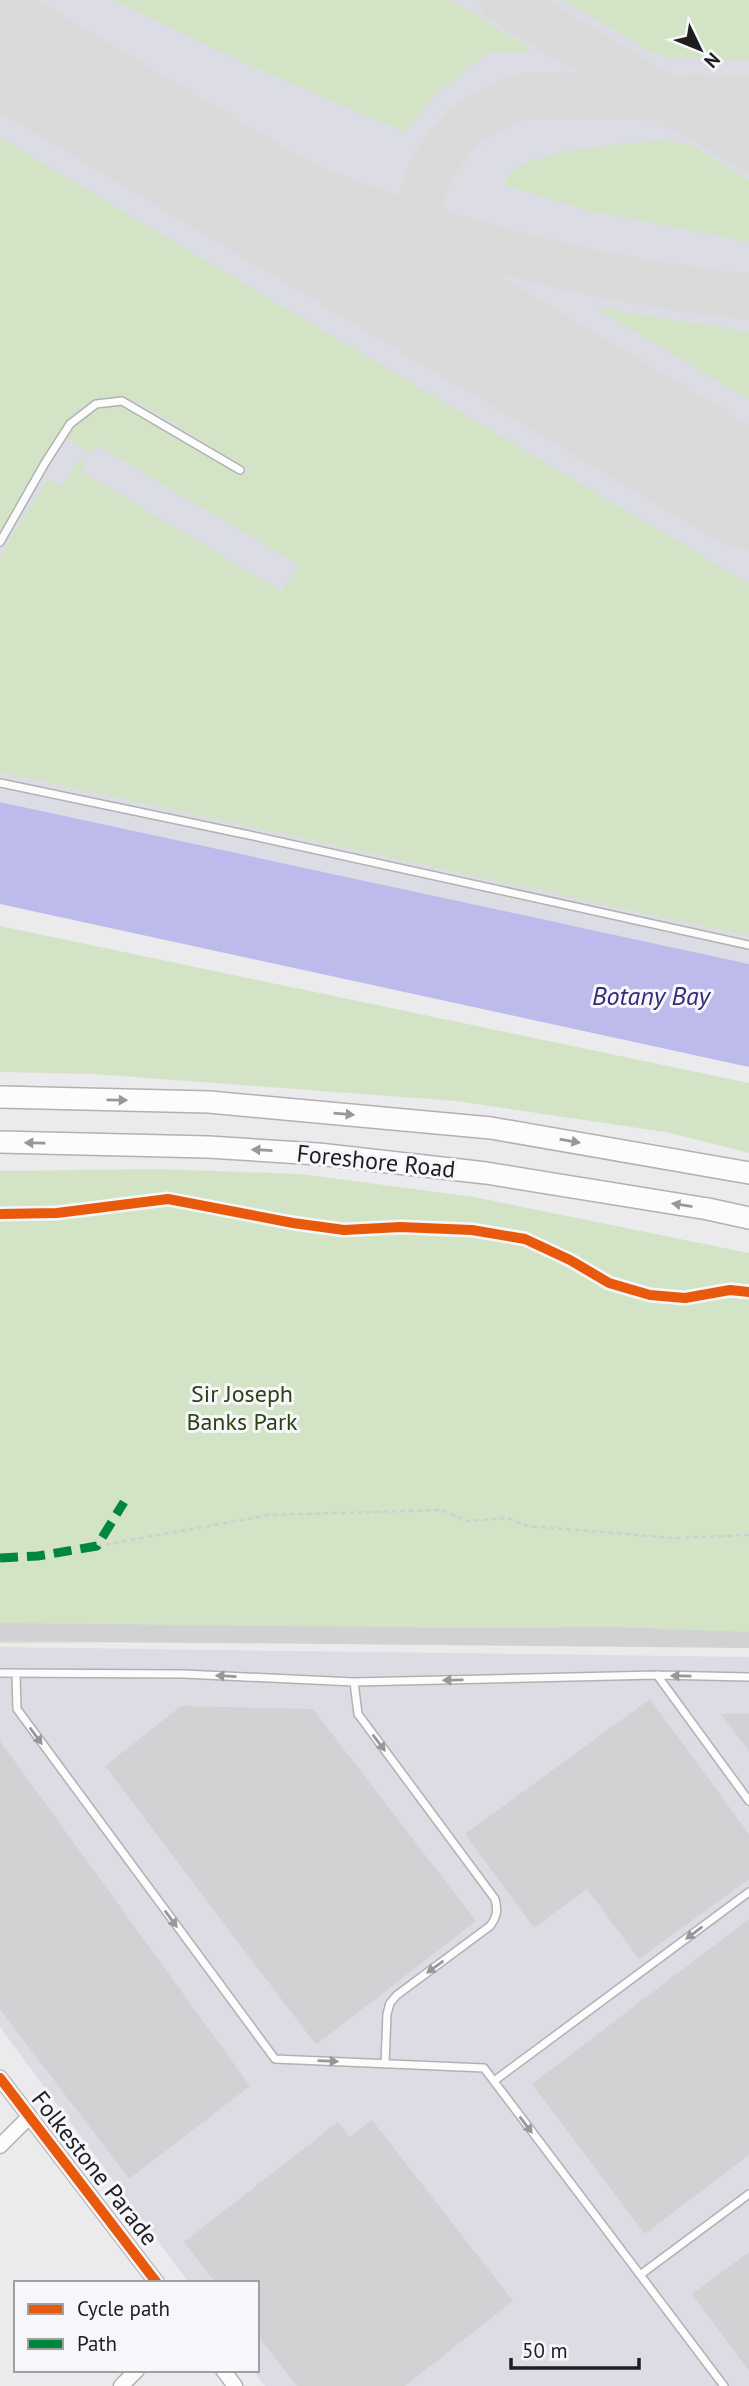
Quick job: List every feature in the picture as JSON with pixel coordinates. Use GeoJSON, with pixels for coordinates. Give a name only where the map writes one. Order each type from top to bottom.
{"type":"FeatureCollection","features":[{"type":"Feature","properties":{"kind":"main road","name":"Foreshore Road"},"geometry":{"type":"LineString","coordinates":[[0,1097],[209,1102],[491,1128],[749,1173]]}},
{"type":"Feature","properties":{"kind":"main road","name":"Foreshore Road"},"geometry":{"type":"LineString","coordinates":[[0,1142],[208,1147],[318,1154],[486,1173],[749,1218]]}},
{"type":"Feature","properties":{"kind":"street","name":"Folkestone Parade"},"geometry":{"type":"LineString","coordinates":[[0,2078],[155,2281]]}},
{"type":"Feature","properties":{"kind":"street"},"geometry":{"type":"LineString","coordinates":[[0,2146],[29,2118]]}},
{"type":"Feature","properties":{"kind":"street"},"geometry":{"type":"LineString","coordinates":[[121,2386],[135,2372]]}},
{"type":"Feature","properties":{"kind":"lane"},"geometry":{"type":"LineString","coordinates":[[0,542],[45,463],[71,424],[96,404],[122,401],[240,470]]}},
{"type":"Feature","properties":{"kind":"lane"},"geometry":{"type":"LineString","coordinates":[[0,783],[304,846],[749,945]]}},
{"type":"Feature","properties":{"kind":"lane"},"geometry":{"type":"LineString","coordinates":[[0,1674],[179,1674],[354,1682],[657,1675],[749,1677]]}},
{"type":"Feature","properties":{"kind":"lane"},"geometry":{"type":"LineString","coordinates":[[16,1674],[17,1709],[275,2059],[484,2067],[723,2386]]}},
{"type":"Feature","properties":{"kind":"lane"},"geometry":{"type":"LineString","coordinates":[[657,1675],[749,1801]]}},
{"type":"Feature","properties":{"kind":"lane"},"geometry":{"type":"LineString","coordinates":[[354,1682],[358,1714],[495,1899],[497,1906],[496,1919],[490,1926],[390,2003],[385,2064]]}},
{"type":"Feature","properties":{"kind":"lane"},"geometry":{"type":"LineString","coordinates":[[494,2081],[749,1892]]}},
{"type":"Feature","properties":{"kind":"lane"},"geometry":{"type":"LineString","coordinates":[[640,2275],[749,2194]]}},
{"type":"Feature","properties":{"kind":"path"},"geometry":{"type":"LineString","coordinates":[[97,1546],[269,1514],[442,1510],[467,1521],[508,1518],[527,1526],[674,1538],[749,1535]]}},
{"type":"Feature","properties":{"kind":"shaded area"},"geometry":{"type":"Polygon","coordinates":[[[0,0],[749,0],[749,964],[0,802],[0,0]]]}},
{"type":"Feature","properties":{"kind":"shaded area"},"geometry":{"type":"Polygon","coordinates":[[[0,1647],[749,1657],[749,2386],[265,2386],[254,2372],[259,2372],[259,2281],[188,2281],[0,2027],[0,1647]]]}},
{"type":"Feature","properties":{"kind":"green space"},"geometry":{"type":"Polygon","coordinates":[[[114,0],[450,0],[531,48],[521,53],[489,52],[434,95],[404,132],[225,54],[114,0]]]}},
{"type":"Feature","properties":{"kind":"green space"},"geometry":{"type":"Polygon","coordinates":[[[562,0],[749,0],[749,60],[666,57],[648,50],[562,0]]]}},
{"type":"Feature","properties":{"kind":"green space"},"geometry":{"type":"Polygon","coordinates":[[[0,138],[749,584],[749,936],[0,772],[0,557],[46,481],[52,480],[63,486],[80,459],[87,463],[82,472],[282,592],[299,565],[97,445],[92,453],[67,438],[80,422],[94,411],[119,406],[130,408],[244,475],[248,469],[143,405],[113,397],[95,400],[70,418],[0,536],[0,138]]]}},
{"type":"Feature","properties":{"kind":"green space"},"geometry":{"type":"Polygon","coordinates":[[[658,140],[689,144],[749,180],[749,242],[591,211],[505,185],[509,175],[520,166],[537,159],[579,149],[658,140]]]}},
{"type":"Feature","properties":{"kind":"green space"},"geometry":{"type":"Polygon","coordinates":[[[595,307],[749,332],[749,400],[595,307]]]}},
{"type":"Feature","properties":{"kind":"green space"},"geometry":{"type":"Polygon","coordinates":[[[0,926],[749,1083],[749,1153],[665,1132],[456,1101],[93,1074],[0,1072],[0,926]]]}},
{"type":"Feature","properties":{"kind":"green space","name":"Sir Joseph Banks Park"},"geometry":{"type":"Polygon","coordinates":[[[157,1169],[301,1174],[474,1197],[749,1253],[749,1647],[238,1642],[0,1643],[0,1171],[157,1169]]]}},
{"type":"Feature","properties":{"kind":"water","name":"Botany Bay"},"geometry":{"type":"Polygon","coordinates":[[[0,802],[749,964],[749,1067],[0,904],[0,802]]]}},
{"type":"Feature","properties":{"kind":"building"},"geometry":{"type":"Polygon","coordinates":[[[0,1623],[613,1627],[749,1632],[749,1648],[0,1641],[0,1623]]]}},
{"type":"Feature","properties":{"kind":"building"},"geometry":{"type":"Polygon","coordinates":[[[650,1699],[749,1834],[749,1879],[639,1959],[587,1889],[534,1928],[465,1834],[650,1699]]]}},
{"type":"Feature","properties":{"kind":"building"},"geometry":{"type":"Polygon","coordinates":[[[181,1706],[313,1709],[476,1921],[316,2045],[105,1766],[181,1706]]]}},
{"type":"Feature","properties":{"kind":"building"},"geometry":{"type":"Polygon","coordinates":[[[721,1714],[749,1714],[749,1751],[721,1714]]]}},
{"type":"Feature","properties":{"kind":"building"},"geometry":{"type":"Polygon","coordinates":[[[0,1741],[250,2086],[129,2179],[0,2009],[0,1741]]]}},
{"type":"Feature","properties":{"kind":"building"},"geometry":{"type":"Polygon","coordinates":[[[749,1919],[749,2155],[645,2234],[532,2084],[749,1919]]]}},
{"type":"Feature","properties":{"kind":"building"},"geometry":{"type":"Polygon","coordinates":[[[372,2120],[513,2301],[405,2386],[297,2386],[259,2338],[259,2281],[214,2281],[184,2242],[338,2122],[349,2137],[372,2120]]]}},
{"type":"Feature","properties":{"kind":"building"},"geometry":{"type":"Polygon","coordinates":[[[749,2252],[749,2371],[692,2294],[749,2252]]]}},
{"type":"Feature","properties":{"kind":"taxiway"},"geometry":{"type":"LineString","coordinates":[[502,0],[749,148]]}},
{"type":"Feature","properties":{"kind":"taxiway"},"geometry":{"type":"LineString","coordinates":[[0,41],[211,145],[282,176],[395,218],[453,237],[570,267],[629,280],[749,297]]}},
{"type":"Feature","properties":{"kind":"taxiway"},"geometry":{"type":"LineString","coordinates":[[552,374],[467,324],[446,304],[428,273],[420,241],[420,209],[428,178],[444,150],[466,126],[494,108],[527,96],[749,98]]}},
{"type":"Feature","properties":{"kind":"runway"},"geometry":{"type":"LineString","coordinates":[[0,45],[749,492]]}},
{"type":"Feature","properties":{"kind":"marked path"},"geometry":{"type":"LineString","coordinates":[[0,1558],[38,1556],[97,1546],[124,1502]]}},
{"type":"Feature","properties":{"kind":"cycle path"},"geometry":{"type":"LineString","coordinates":[[0,1214],[57,1213],[168,1199],[344,1230],[400,1227],[472,1230],[525,1239],[570,1260],[609,1283],[650,1295],[685,1298],[730,1290],[749,1292]]}},
{"type":"Feature","properties":{"kind":"cycle path"},"geometry":{"type":"LineString","coordinates":[[0,2078],[155,2281]]}}]}
